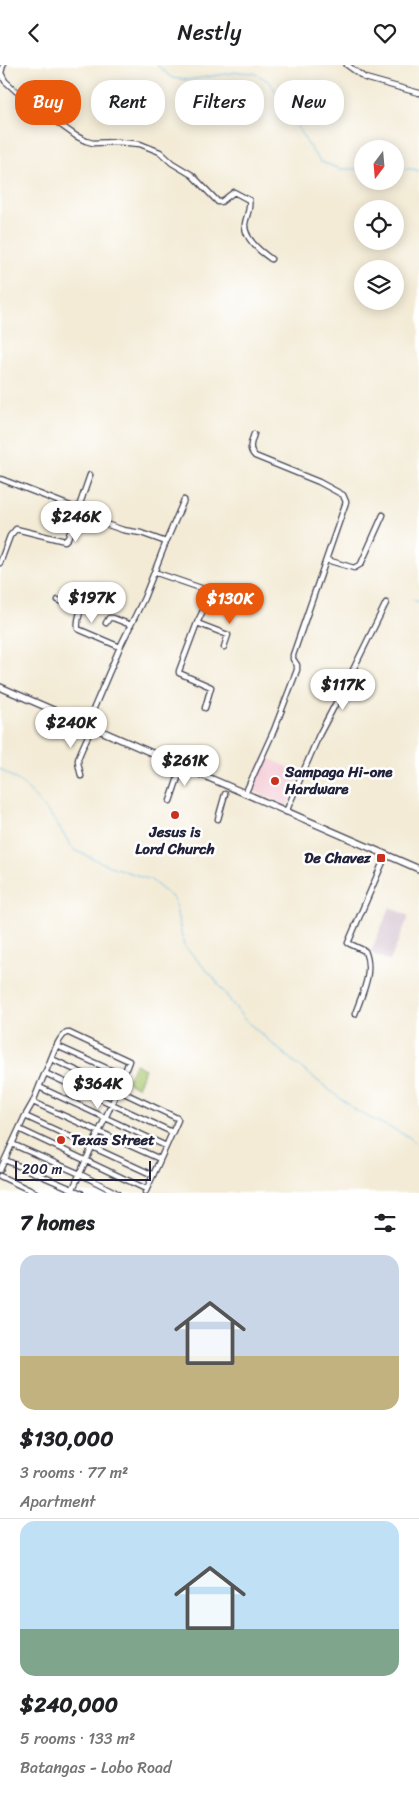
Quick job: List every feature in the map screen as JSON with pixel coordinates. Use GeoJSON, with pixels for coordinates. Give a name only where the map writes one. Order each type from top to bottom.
{"type":"FeatureCollection","features":[{"type":"Feature","properties":{"kind":"main road"},"geometry":{"type":"LineString","coordinates":[[0,687],[182,766],[226,791],[246,795],[419,869]]}},
{"type":"Feature","properties":{"kind":"street"},"geometry":{"type":"LineString","coordinates":[[3,65],[1,73],[8,84],[81,139],[93,143],[118,142],[140,145],[160,152],[172,163],[192,175],[218,202],[221,202],[234,192],[249,200],[250,204],[245,225],[247,235],[262,253],[271,259]]}},
{"type":"Feature","properties":{"kind":"street"},"geometry":{"type":"LineString","coordinates":[[347,65],[365,78],[419,93]]}},
{"type":"Feature","properties":{"kind":"street"},"geometry":{"type":"LineString","coordinates":[[246,795],[297,670],[298,665],[292,659],[293,655],[346,503],[346,498],[319,482],[255,456],[250,448],[254,434]]}},
{"type":"Feature","properties":{"kind":"street"},"geometry":{"type":"LineString","coordinates":[[0,563],[10,536],[16,529],[65,541],[68,539],[90,475]]}},
{"type":"Feature","properties":{"kind":"street"},"geometry":{"type":"LineString","coordinates":[[1,479],[122,530],[141,533],[166,542]]}},
{"type":"Feature","properties":{"kind":"street"},"geometry":{"type":"LineString","coordinates":[[81,776],[78,756],[84,746],[90,725],[120,647],[144,599],[184,500]]}},
{"type":"Feature","properties":{"kind":"street"},"geometry":{"type":"LineString","coordinates":[[327,560],[354,568],[358,567],[382,515]]}},
{"type":"Feature","properties":{"kind":"street"},"geometry":{"type":"LineString","coordinates":[[154,572],[212,593],[224,595]]}},
{"type":"Feature","properties":{"kind":"street"},"geometry":{"type":"LineString","coordinates":[[88,592],[81,609],[78,629],[120,647]]}},
{"type":"Feature","properties":{"kind":"street"},"geometry":{"type":"LineString","coordinates":[[205,708],[211,687],[179,673],[179,671],[197,623],[212,593]]}},
{"type":"Feature","properties":{"kind":"street"},"geometry":{"type":"LineString","coordinates":[[58,601],[81,609]]}},
{"type":"Feature","properties":{"kind":"street"},"geometry":{"type":"LineString","coordinates":[[286,812],[319,735],[346,686],[386,603]]}},
{"type":"Feature","properties":{"kind":"street"},"geometry":{"type":"LineString","coordinates":[[106,623],[110,618],[131,625]]}},
{"type":"Feature","properties":{"kind":"street"},"geometry":{"type":"LineString","coordinates":[[197,623],[228,635],[224,647]]}},
{"type":"Feature","properties":{"kind":"street"},"geometry":{"type":"LineString","coordinates":[[170,801],[182,766]]}},
{"type":"Feature","properties":{"kind":"street"},"geometry":{"type":"LineString","coordinates":[[218,819],[226,791]]}},
{"type":"Feature","properties":{"kind":"street"},"geometry":{"type":"LineString","coordinates":[[355,1014],[367,981],[368,958],[365,951],[348,943],[386,855]]}},
{"type":"Feature","properties":{"kind":"street"},"geometry":{"type":"LineString","coordinates":[[0,1170],[33,1102],[57,1046],[63,1035],[67,1032],[129,1061],[112,1104],[72,1191]]}},
{"type":"Feature","properties":{"kind":"street"},"geometry":{"type":"LineString","coordinates":[[57,1046],[124,1076]]}},
{"type":"Feature","properties":{"kind":"street"},"geometry":{"type":"LineString","coordinates":[[19,1129],[86,1160],[146,1191],[178,1120],[175,1115],[52,1059]]}},
{"type":"Feature","properties":{"kind":"street"},"geometry":{"type":"LineString","coordinates":[[45,1073],[172,1132]]}},
{"type":"Feature","properties":{"kind":"street"},"geometry":{"type":"LineString","coordinates":[[39,1087],[166,1146]]}},
{"type":"Feature","properties":{"kind":"street"},"geometry":{"type":"LineString","coordinates":[[33,1102],[160,1159]]}},
{"type":"Feature","properties":{"kind":"street"},"geometry":{"type":"LineString","coordinates":[[25,1116],[153,1175]]}},
{"type":"Feature","properties":{"kind":"street"},"geometry":{"type":"LineString","coordinates":[[12,1144],[80,1174],[117,1193]]}},
{"type":"Feature","properties":{"kind":"street"},"geometry":{"type":"LineString","coordinates":[[5,1160],[80,1193]]}},
{"type":"Feature","properties":{"kind":"street"},"geometry":{"type":"LineString","coordinates":[[0,1176],[36,1193]]}},
{"type":"Feature","properties":{"kind":"shaded area","name":"Sampaga Hi-one Hardware"},"geometry":{"type":"Polygon","coordinates":[[[264,756],[299,772],[287,806],[250,789],[264,756]]]}},
{"type":"Feature","properties":{"kind":"shaded area"},"geometry":{"type":"Polygon","coordinates":[[[390,907],[409,916],[390,961],[370,953],[390,907]]]}},
{"type":"Feature","properties":{"kind":"green space"},"geometry":{"type":"Polygon","coordinates":[[[135,1064],[145,1069],[137,1087],[127,1082],[135,1064]]]}},
{"type":"Feature","properties":{"kind":"waterway"},"geometry":{"type":"LineString","coordinates":[[157,65],[172,78],[188,80],[238,72],[254,73],[270,82],[312,151],[321,162],[341,169],[354,169]]}},
{"type":"Feature","properties":{"kind":"waterway"},"geometry":{"type":"LineString","coordinates":[[404,169],[419,171]]}},
{"type":"Feature","properties":{"kind":"waterway"},"geometry":{"type":"LineString","coordinates":[[411,599],[419,602]]}},
{"type":"Feature","properties":{"kind":"waterway"},"geometry":{"type":"LineString","coordinates":[[0,769],[23,784],[52,817],[74,850],[107,865],[151,880],[174,899],[184,946],[213,977],[244,1019],[296,1064],[358,1112],[409,1137],[419,1147]]}},
{"type":"Feature","properties":{"kind":"place","name":"Sampaga Hi-one Hardware"},"geometry":{"type":"Point","coordinates":[275,781]}},
{"type":"Feature","properties":{"kind":"place","name":"Jesus is Lord Church"},"geometry":{"type":"Point","coordinates":[175,815]}},
{"type":"Feature","properties":{"kind":"place","name":"De Chavez"},"geometry":{"type":"Point","coordinates":[381,858]}},
{"type":"Feature","properties":{"kind":"place","name":"Texas Street"},"geometry":{"type":"Point","coordinates":[61,1140]}}]}
